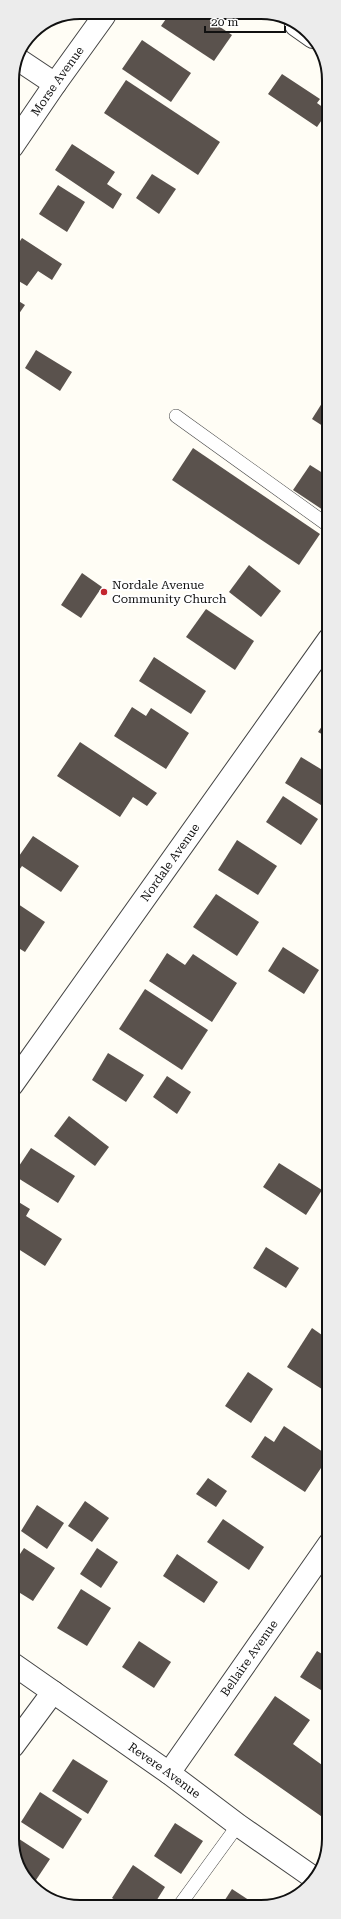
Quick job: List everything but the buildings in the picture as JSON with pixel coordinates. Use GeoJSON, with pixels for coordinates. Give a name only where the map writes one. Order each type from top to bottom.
{"type":"FeatureCollection","features":[{"type":"Feature","properties":{"kind":"street","name":"Morse Avenue"},"geometry":{"type":"LineString","coordinates":[[19,137],[102,19]]}},
{"type":"Feature","properties":{"kind":"street"},"geometry":{"type":"LineString","coordinates":[[22,62],[55,84]]}},
{"type":"Feature","properties":{"kind":"street","name":"Nordale Avenue"},"geometry":{"type":"LineString","coordinates":[[19,1075],[322,650]]}},
{"type":"Feature","properties":{"kind":"street","name":"Bellaire Avenue"},"geometry":{"type":"LineString","coordinates":[[169,1773],[322,1554]]}},
{"type":"Feature","properties":{"kind":"street","name":"Revere Avenue"},"geometry":{"type":"LineString","coordinates":[[19,1669],[169,1773],[238,1825],[310,1875]]}},
{"type":"Feature","properties":{"kind":"street"},"geometry":{"type":"LineString","coordinates":[[19,1737],[53,1692]]}},
{"type":"Feature","properties":{"kind":"lane"},"geometry":{"type":"LineString","coordinates":[[176,416],[322,521]]}},
{"type":"Feature","properties":{"kind":"lane"},"geometry":{"type":"LineString","coordinates":[[183,1900],[238,1825]]}},
{"type":"Feature","properties":{"kind":"place","name":"Nordale Avenue Community Church"},"geometry":{"type":"Point","coordinates":[104,592]}}]}
